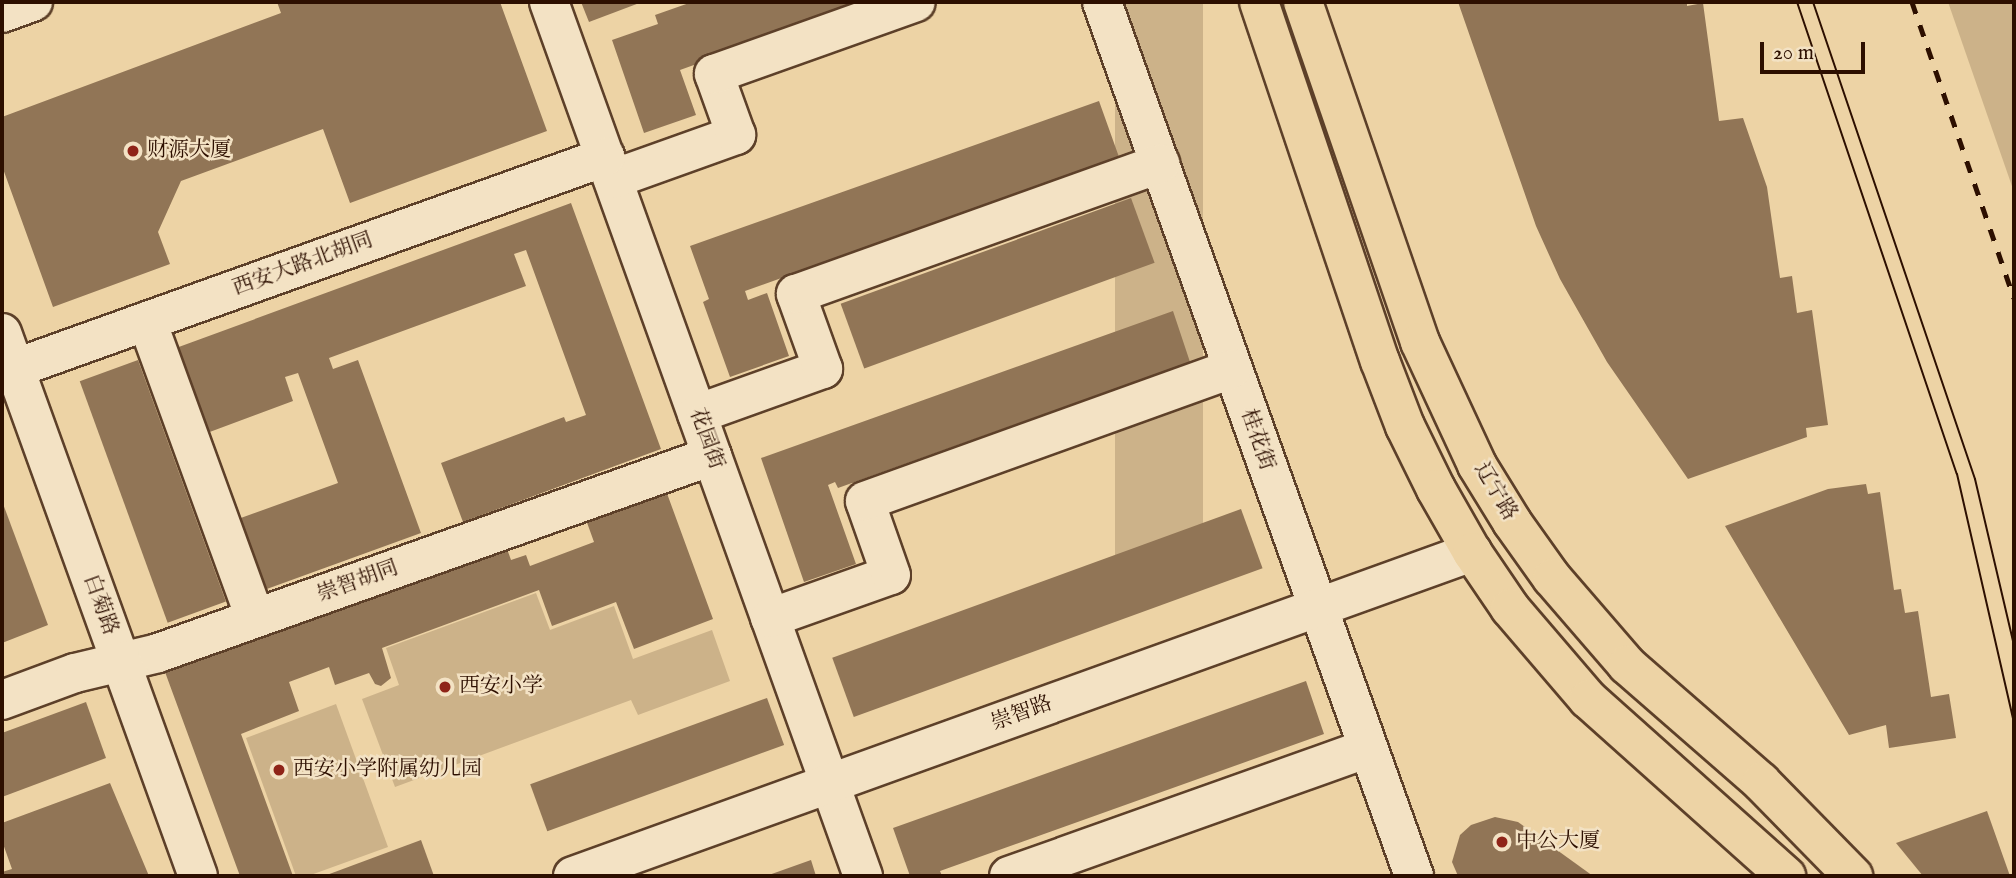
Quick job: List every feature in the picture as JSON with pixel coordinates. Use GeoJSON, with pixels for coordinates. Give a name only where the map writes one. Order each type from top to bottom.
{"type":"FeatureCollection","features":[{"type":"Feature","properties":{"kind":"main road"},"geometry":{"type":"LineString","coordinates":[[1259,2],[1400,413],[1436,489],[1472,552],[1510,608],[1588,699],[1786,876]]}},
{"type":"Feature","properties":{"kind":"main road","name":"辽宁路"},"geometry":{"type":"LineString","coordinates":[[1303,2],[1420,342],[1477,465],[1512,523],[1552,578],[1627,665],[1669,705],[1761,782],[1853,876]]}},
{"type":"Feature","properties":{"kind":"street"},"geometry":{"type":"LineString","coordinates":[[2,13],[33,2]]}},
{"type":"Feature","properties":{"kind":"street","name":"花园街"},"geometry":{"type":"LineString","coordinates":[[549,2],[863,876]]}},
{"type":"Feature","properties":{"kind":"street","name":"西安大路北胡同"},"geometry":{"type":"LineString","coordinates":[[8,371],[147,321],[609,168],[736,135],[714,74],[916,2]]}},
{"type":"Feature","properties":{"kind":"street","name":"桂花街"},"geometry":{"type":"LineString","coordinates":[[1102,2],[1316,608],[1414,876]]}},
{"type":"Feature","properties":{"kind":"street"},"geometry":{"type":"LineString","coordinates":[[697,414],[823,369],[796,294],[1160,164]]}},
{"type":"Feature","properties":{"kind":"street"},"geometry":{"type":"LineString","coordinates":[[147,321],[255,618]]}},
{"type":"Feature","properties":{"kind":"street","name":"白菊路"},"geometry":{"type":"LineString","coordinates":[[2,333],[8,371],[120,662],[198,876]]}},
{"type":"Feature","properties":{"kind":"street"},"geometry":{"type":"LineString","coordinates":[[771,618],[891,575],[865,501],[1232,369]]}},
{"type":"Feature","properties":{"kind":"street","name":"崇智胡同"},"geometry":{"type":"LineString","coordinates":[[2,700],[75,673],[158,653],[712,456]]}},
{"type":"Feature","properties":{"kind":"street","name":"崇智路"},"geometry":{"type":"LineString","coordinates":[[573,876],[1472,552]]}},
{"type":"Feature","properties":{"kind":"street"},"geometry":{"type":"LineString","coordinates":[[1009,876],[1367,748]]}},
{"type":"Feature","properties":{"kind":"shaded area"},"geometry":{"type":"Polygon","coordinates":[[[1115,2],[1203,2],[1203,583],[1115,583],[1115,2]]]}},
{"type":"Feature","properties":{"kind":"shaded area"},"geometry":{"type":"Polygon","coordinates":[[[1948,2],[2014,2],[2014,192],[1948,2]]]}},
{"type":"Feature","properties":{"kind":"shaded area"},"geometry":{"type":"Polygon","coordinates":[[[536,593],[550,630],[614,606],[633,659],[712,630],[730,681],[638,715],[631,700],[395,787],[362,699],[399,685],[386,648],[536,593]]]}},
{"type":"Feature","properties":{"kind":"shaded area"},"geometry":{"type":"Polygon","coordinates":[[[336,704],[388,847],[308,876],[296,876],[246,738],[336,704]]]}},
{"type":"Feature","properties":{"kind":"building","name":"财源大厦"},"geometry":{"type":"Polygon","coordinates":[[[277,2],[500,2],[547,131],[350,203],[323,129],[181,181],[158,232],[170,264],[53,307],[2,166],[2,117],[281,13],[277,2]]]}},
{"type":"Feature","properties":{"kind":"building"},"geometry":{"type":"Polygon","coordinates":[[[581,2],[642,2],[589,22],[581,2]]]}},
{"type":"Feature","properties":{"kind":"building"},"geometry":{"type":"Polygon","coordinates":[[[692,2],[869,2],[680,70],[696,115],[644,133],[612,40],[658,24],[655,15],[692,2]]]}},
{"type":"Feature","properties":{"kind":"building"},"geometry":{"type":"Polygon","coordinates":[[[1458,2],[1687,2],[1687,6],[1703,3],[1719,121],[1743,118],[1767,187],[1780,278],[1792,276],[1797,313],[1812,310],[1828,425],[1806,428],[1807,437],[1688,479],[1607,362],[1560,279],[1536,226],[1458,2]]]}},
{"type":"Feature","properties":{"kind":"building"},"geometry":{"type":"Polygon","coordinates":[[[1099,101],[1119,157],[745,291],[748,300],[767,293],[789,356],[730,377],[703,302],[709,299],[690,246],[1099,101]]]}},
{"type":"Feature","properties":{"kind":"building"},"geometry":{"type":"Polygon","coordinates":[[[1131,198],[1155,263],[864,369],[841,304],[1131,198]]]}},
{"type":"Feature","properties":{"kind":"building"},"geometry":{"type":"Polygon","coordinates":[[[571,203],[661,449],[463,522],[441,463],[564,417],[566,422],[586,415],[526,250],[514,254],[526,286],[329,358],[333,369],[358,360],[421,533],[264,590],[238,519],[338,483],[298,373],[285,377],[293,401],[207,433],[176,348],[571,203]]]}},
{"type":"Feature","properties":{"kind":"building"},"geometry":{"type":"Polygon","coordinates":[[[1173,311],[1190,362],[838,488],[835,482],[828,485],[856,564],[804,582],[761,458],[1173,311]]]}},
{"type":"Feature","properties":{"kind":"building"},"geometry":{"type":"Polygon","coordinates":[[[138,360],[226,602],[168,623],[80,381],[138,360]]]}},
{"type":"Feature","properties":{"kind":"building"},"geometry":{"type":"Polygon","coordinates":[[[1866,484],[1868,494],[1880,492],[1894,590],[1901,589],[1905,613],[1918,611],[1931,697],[1949,694],[1956,738],[1889,748],[1886,725],[1849,735],[1725,526],[1828,489],[1866,484]]]}},
{"type":"Feature","properties":{"kind":"building"},"geometry":{"type":"Polygon","coordinates":[[[665,488],[713,619],[634,649],[616,602],[552,626],[539,590],[382,648],[391,678],[381,686],[375,684],[369,673],[335,685],[329,667],[289,682],[299,711],[241,734],[293,876],[240,876],[165,672],[506,546],[511,560],[526,555],[530,566],[594,542],[585,517],[665,488]]]}},
{"type":"Feature","properties":{"kind":"building"},"geometry":{"type":"Polygon","coordinates":[[[2,501],[48,625],[2,643],[2,501]]]}},
{"type":"Feature","properties":{"kind":"building"},"geometry":{"type":"Polygon","coordinates":[[[1241,509],[1263,568],[854,717],[832,658],[1241,509]]]}},
{"type":"Feature","properties":{"kind":"building"},"geometry":{"type":"Polygon","coordinates":[[[1306,681],[1324,734],[940,871],[942,876],[910,876],[893,828],[1306,681]]]}},
{"type":"Feature","properties":{"kind":"building"},"geometry":{"type":"Polygon","coordinates":[[[767,698],[784,745],[547,831],[530,784],[767,698]]]}},
{"type":"Feature","properties":{"kind":"building"},"geometry":{"type":"Polygon","coordinates":[[[86,702],[106,758],[2,797],[2,733],[86,702]]]}},
{"type":"Feature","properties":{"kind":"building"},"geometry":{"type":"Polygon","coordinates":[[[110,783],[149,876],[2,876],[2,872],[12,869],[2,841],[2,823],[110,783]]]}},
{"type":"Feature","properties":{"kind":"building"},"geometry":{"type":"Polygon","coordinates":[[[1987,811],[2010,876],[1923,876],[1896,843],[1987,811]]]}},
{"type":"Feature","properties":{"kind":"building","name":"中公大厦"},"geometry":{"type":"Polygon","coordinates":[[[1495,817],[1518,822],[1593,876],[1458,876],[1452,862],[1460,835],[1471,825],[1495,817]]]}},
{"type":"Feature","properties":{"kind":"building"},"geometry":{"type":"Polygon","coordinates":[[[421,840],[434,876],[324,876],[421,840]]]}},
{"type":"Feature","properties":{"kind":"building"},"geometry":{"type":"Polygon","coordinates":[[[811,860],[816,876],[766,876],[811,860]]]}},
{"type":"Feature","properties":{"kind":"tram line"},"geometry":{"type":"LineString","coordinates":[[1797,2],[1957,474],[2014,722]]}},
{"type":"Feature","properties":{"kind":"tram line"},"geometry":{"type":"LineString","coordinates":[[1813,2],[1975,479],[2014,645]]}},
{"type":"Feature","properties":{"kind":"railway"},"geometry":{"type":"LineString","coordinates":[[1912,2],[2014,298]]}},
{"type":"Feature","properties":{"kind":"place","name":"财源大厦"},"geometry":{"type":"Point","coordinates":[133,151]}},
{"type":"Feature","properties":{"kind":"place","name":"西安小学"},"geometry":{"type":"Point","coordinates":[445,687]}},
{"type":"Feature","properties":{"kind":"place","name":"西安小学附属幼儿园"},"geometry":{"type":"Point","coordinates":[279,770]}},
{"type":"Feature","properties":{"kind":"place","name":"中公大厦"},"geometry":{"type":"Point","coordinates":[1502,842]}}]}
